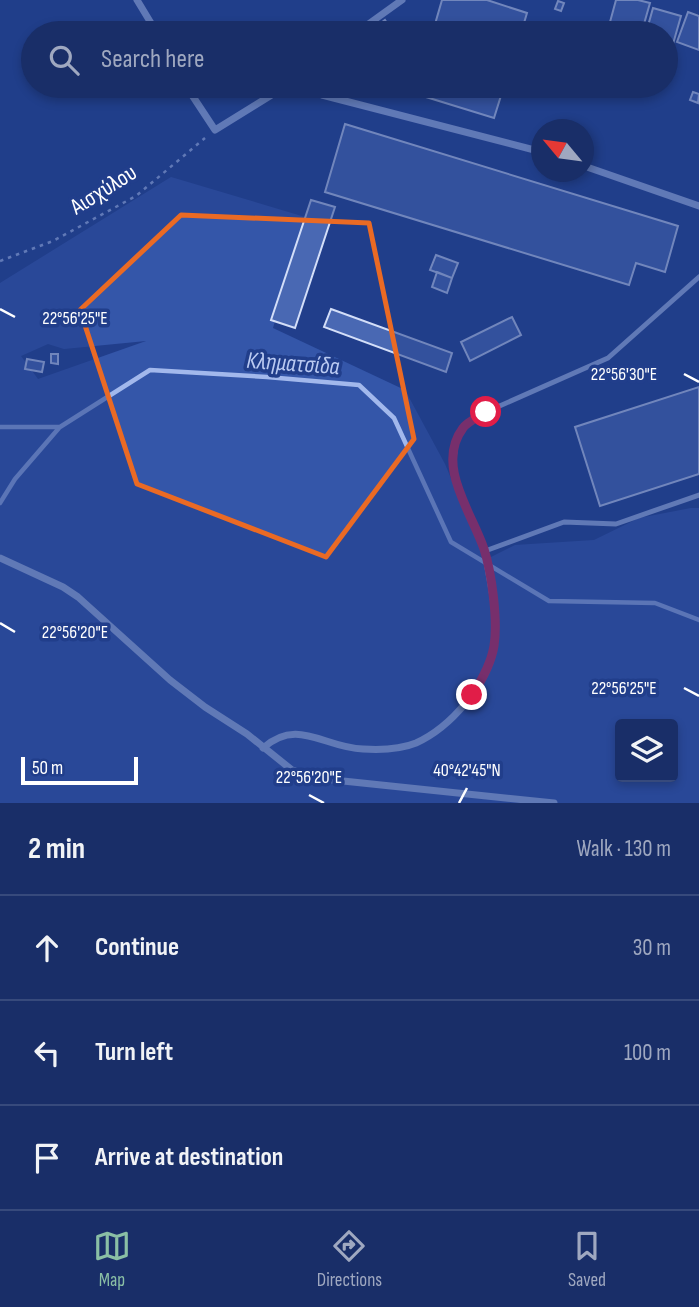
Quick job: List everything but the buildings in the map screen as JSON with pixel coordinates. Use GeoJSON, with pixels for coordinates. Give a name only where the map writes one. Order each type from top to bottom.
{"type":"FeatureCollection","features":[{"type":"Feature","properties":{"kind":"street"},"geometry":{"type":"LineString","coordinates":[[137,0],[150,21]]}},
{"type":"Feature","properties":{"kind":"street"},"geometry":{"type":"LineString","coordinates":[[373,21],[402,0]]}},
{"type":"Feature","properties":{"kind":"street"},"geometry":{"type":"LineString","coordinates":[[194,98],[215,130],[267,98]]}},
{"type":"Feature","properties":{"kind":"street"},"geometry":{"type":"LineString","coordinates":[[334,98],[531,149]]}},
{"type":"Feature","properties":{"kind":"street"},"geometry":{"type":"LineString","coordinates":[[594,170],[699,206]]}},
{"type":"Feature","properties":{"kind":"street"},"geometry":{"type":"LineString","coordinates":[[263,748],[274,738],[288,733],[305,734],[329,743],[359,749],[390,750],[416,743],[446,723],[472,695],[486,674],[494,645],[493,603],[485,551]]}},
{"type":"Feature","properties":{"kind":"street"},"geometry":{"type":"LineString","coordinates":[[0,558],[63,587],[78,597],[170,680],[292,770],[324,779],[554,803]]}},
{"type":"Feature","properties":{"kind":"lane"},"geometry":{"type":"LineString","coordinates":[[699,277],[608,358],[486,412],[464,426],[456,443],[453,467],[485,551],[564,522],[617,524],[699,495]]}},
{"type":"Feature","properties":{"kind":"path","name":"Αισχύλου"},"geometry":{"type":"LineString","coordinates":[[0,261],[53,241],[136,196],[215,130]]}},
{"type":"Feature","properties":{"kind":"highlighted area"},"geometry":{"type":"Polygon","coordinates":[[[181,215],[369,223],[414,439],[326,557],[137,484],[80,310],[181,215]]]}},
{"type":"Feature","properties":{"kind":"shaded area"},"geometry":{"type":"Polygon","coordinates":[[[171,177],[305,217],[273,328],[405,390],[445,464],[485,560],[515,545],[594,540],[639,518],[699,508],[699,803],[0,803],[0,283],[171,177]],[[146,341],[64,349],[48,344],[21,356],[38,379],[146,341]]]}},
{"type":"Feature","properties":{"kind":"waterway","name":"Κληματσίδα"},"geometry":{"type":"LineString","coordinates":[[0,427],[60,427],[150,370],[359,385],[394,418],[451,542],[549,601],[655,603],[699,620]]}},
{"type":"Feature","properties":{"kind":"waterway"},"geometry":{"type":"LineString","coordinates":[[0,503],[15,479],[59,428]]}},
{"type":"Feature","properties":{"kind":"route"},"geometry":{"type":"LineString","coordinates":[[472,695],[486,674],[494,645],[493,603],[485,551],[453,467],[456,443],[464,426],[486,412]]}}]}
